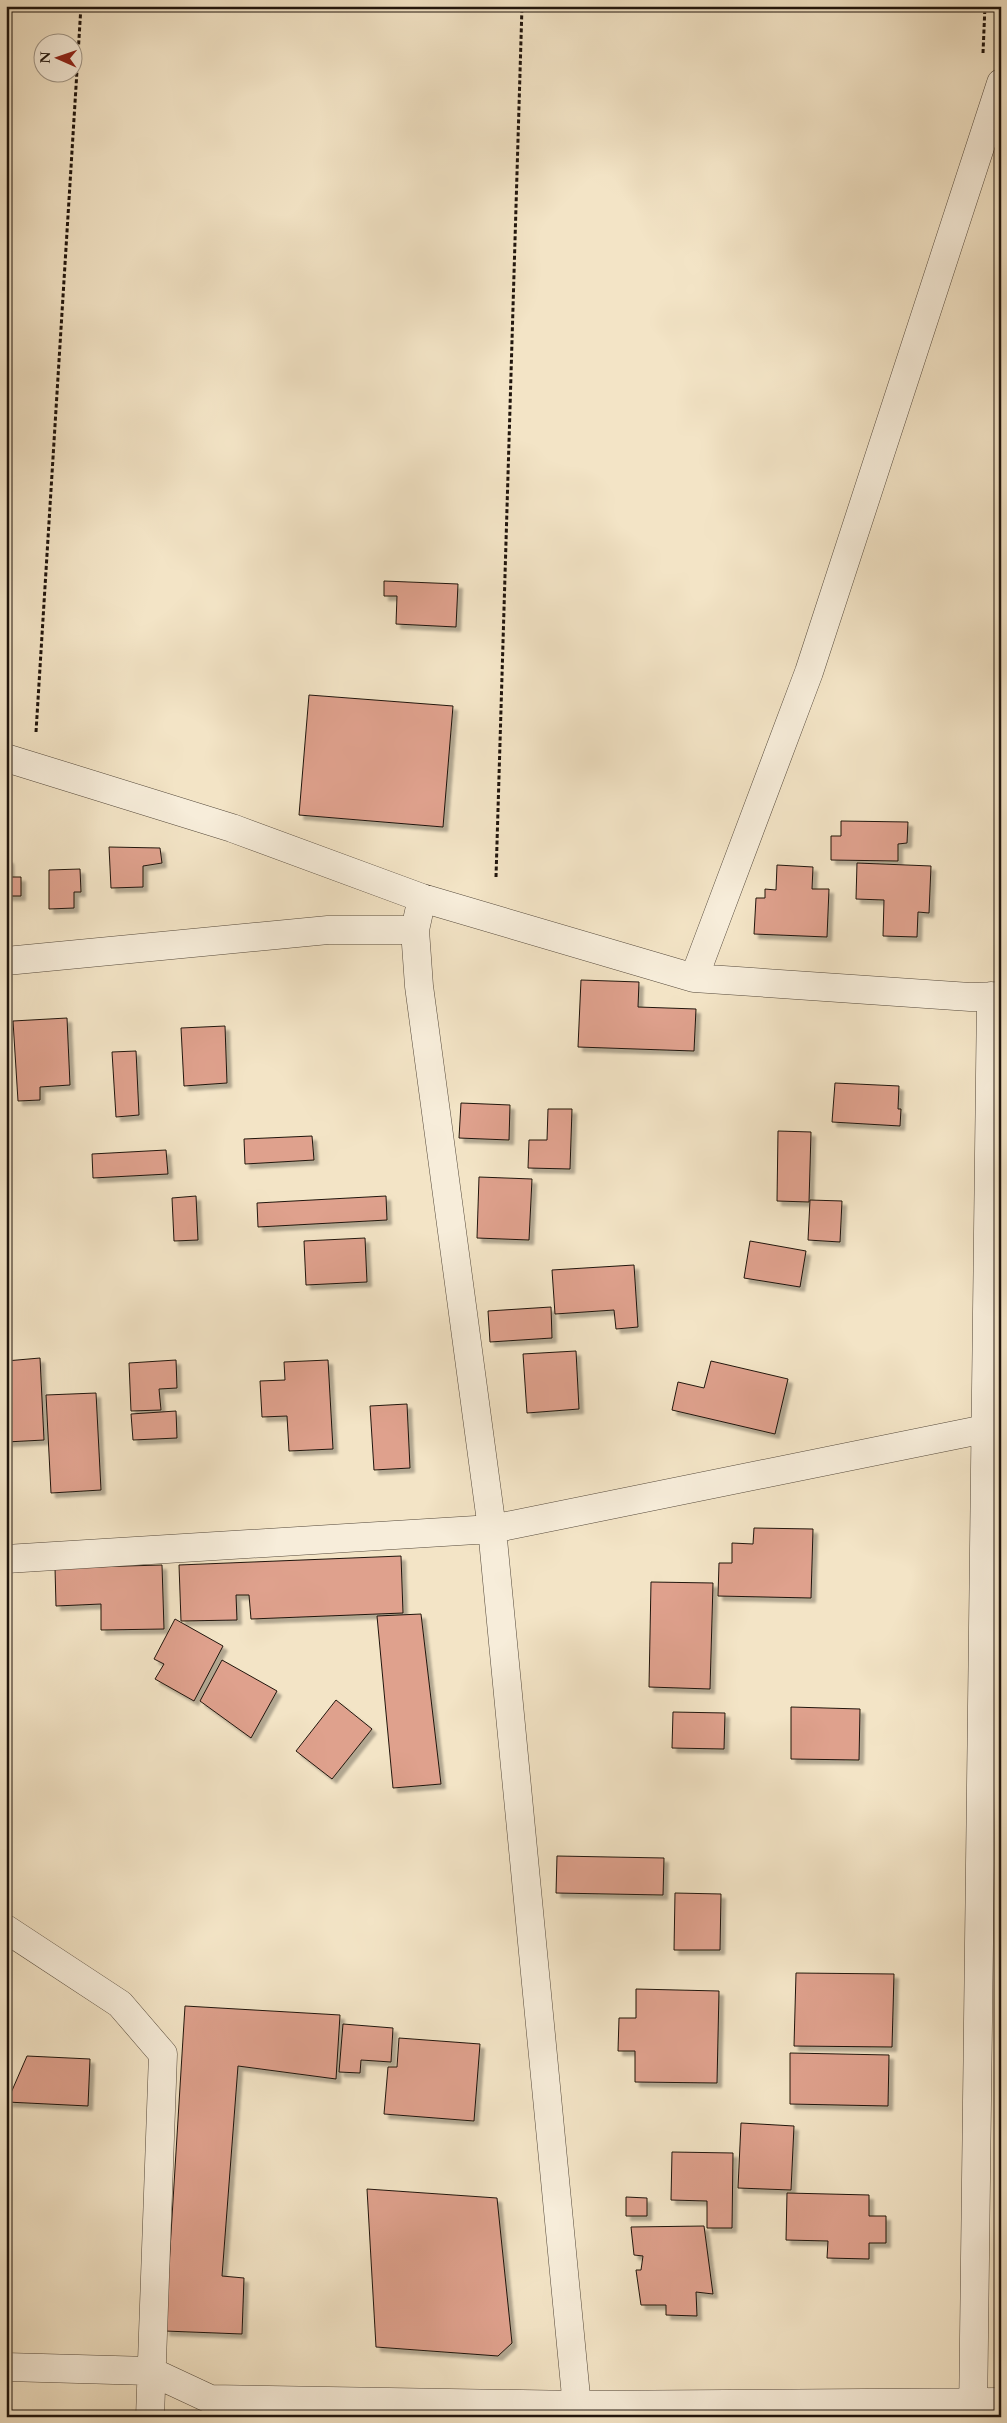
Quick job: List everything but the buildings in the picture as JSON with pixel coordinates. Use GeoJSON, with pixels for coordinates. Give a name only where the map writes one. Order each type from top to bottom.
{"type":"FeatureCollection","features":[{"type":"Feature","properties":{"kind":"street"},"geometry":{"type":"LineString","coordinates":[[694,978],[809,672],[1001,82]]}},
{"type":"Feature","properties":{"kind":"street"},"geometry":{"type":"LineString","coordinates":[[6,758],[232,828],[422,898],[694,978],[970,997],[996,996],[985,1429],[991,1696],[973,2409]]}},
{"type":"Feature","properties":{"kind":"street"},"geometry":{"type":"LineString","coordinates":[[422,898],[415,930],[419,986],[492,1529],[577,2411]]}},
{"type":"Feature","properties":{"kind":"street"},"geometry":{"type":"LineString","coordinates":[[6,961],[328,930],[415,930]]}},
{"type":"Feature","properties":{"kind":"street"},"geometry":{"type":"LineString","coordinates":[[6,1559],[492,1529],[985,1429]]}},
{"type":"Feature","properties":{"kind":"street"},"geometry":{"type":"LineString","coordinates":[[6,1929],[120,2004],[163,2054],[150,2371],[150,2417]]}},
{"type":"Feature","properties":{"kind":"street"},"geometry":{"type":"LineString","coordinates":[[6,2367],[150,2371],[210,2400],[577,2411],[973,2409],[1001,2402]]}},
{"type":"Feature","properties":{"kind":"path"},"geometry":{"type":"LineString","coordinates":[[34,767],[81,6]]}},
{"type":"Feature","properties":{"kind":"path"},"geometry":{"type":"LineString","coordinates":[[496,877],[522,6]]}}]}
